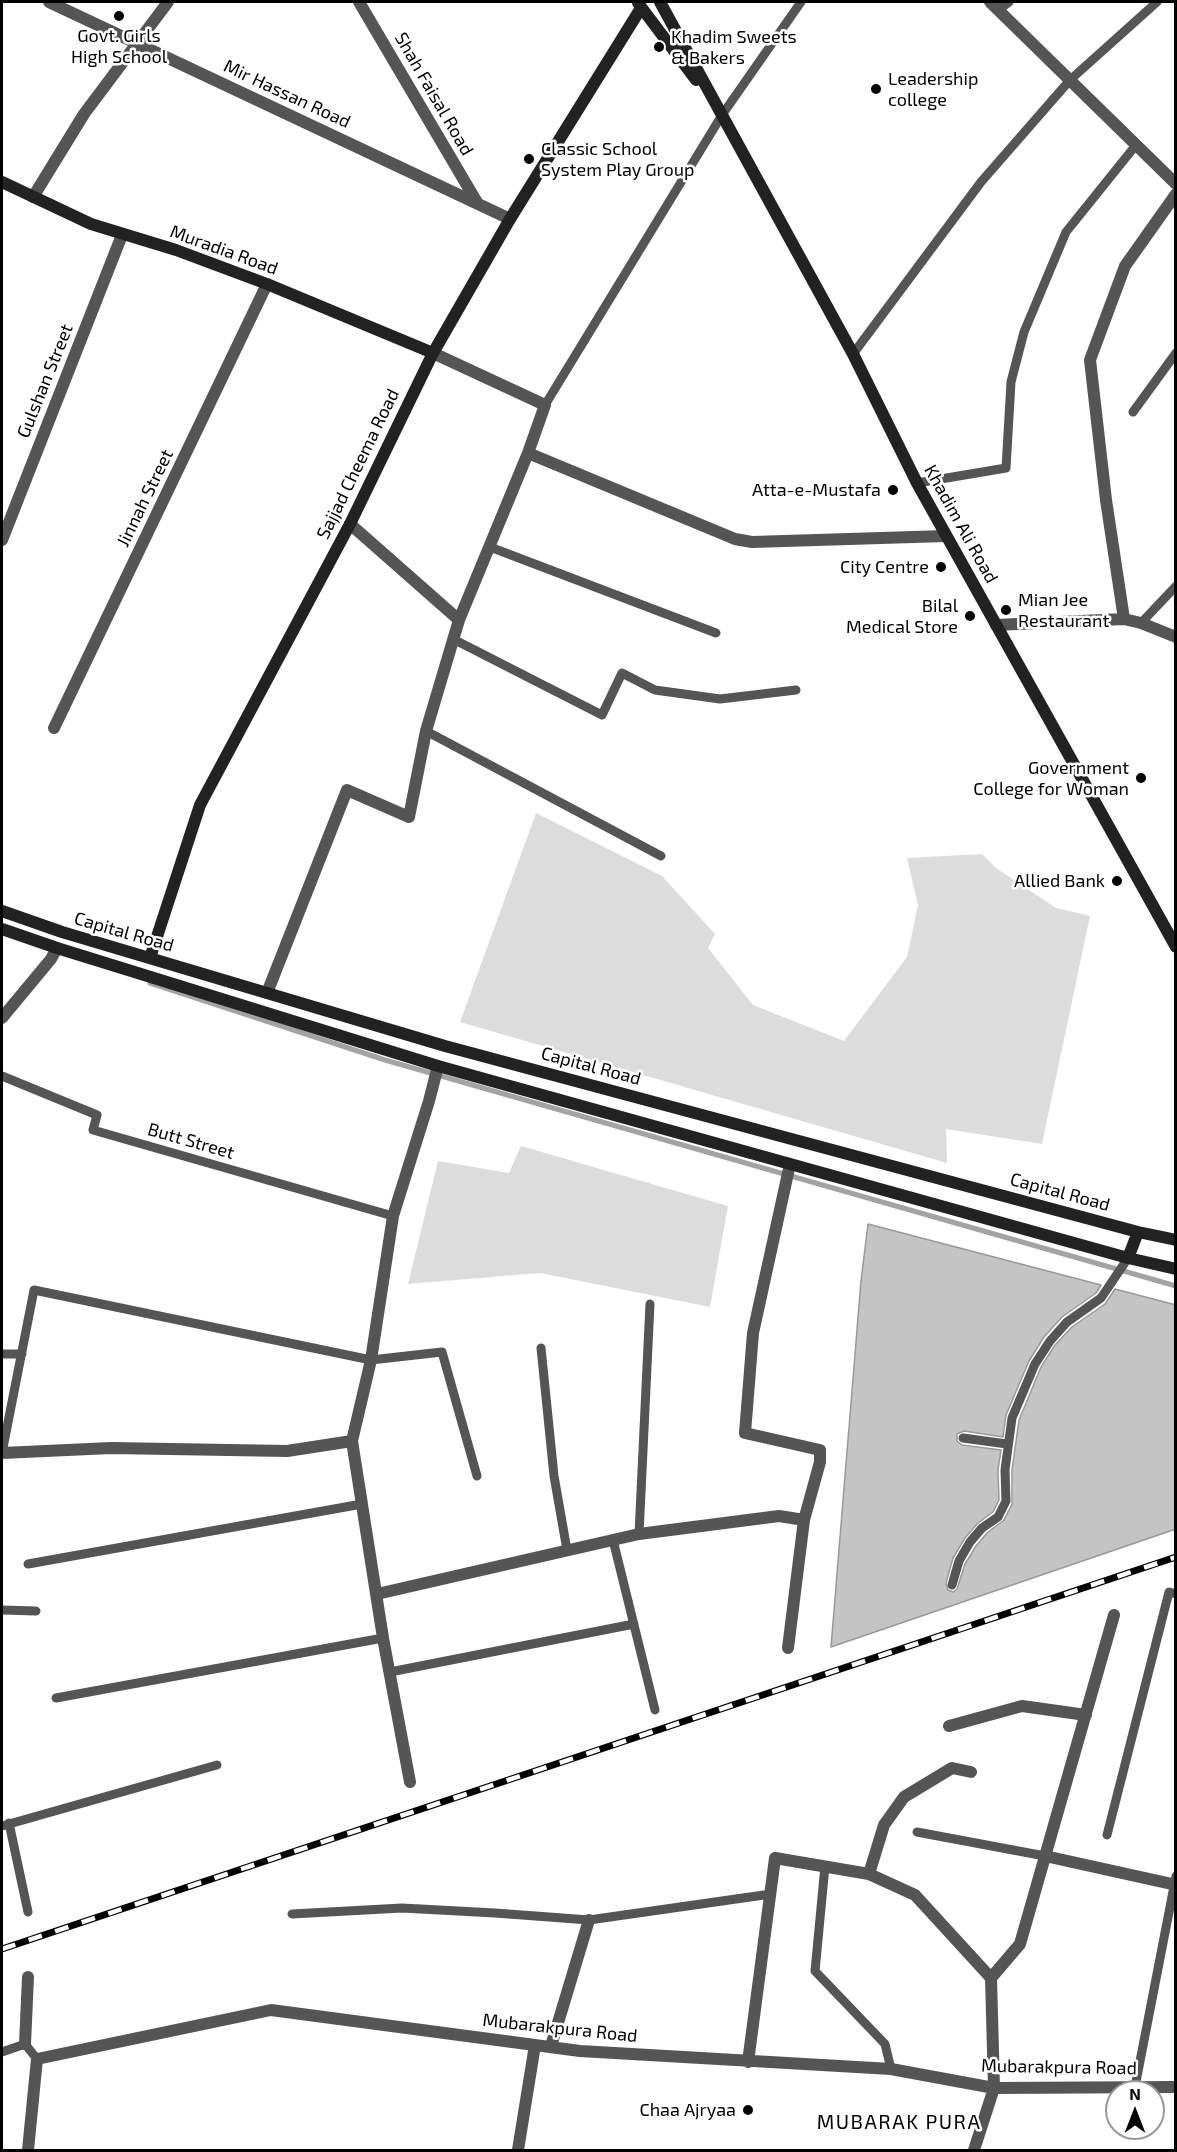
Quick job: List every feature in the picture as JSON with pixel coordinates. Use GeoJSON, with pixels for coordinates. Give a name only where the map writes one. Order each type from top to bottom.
{"type":"FeatureCollection","features":[{"type":"Feature","properties":{"kind":"street","name":"Mir Hassan Road"},"geometry":{"type":"LineString","coordinates":[[49,2],[510,219]]}},
{"type":"Feature","properties":{"kind":"street"},"geometry":{"type":"LineString","coordinates":[[33,197],[84,114],[168,2]]}},
{"type":"Feature","properties":{"kind":"street","name":"Shah Faisal Road"},"geometry":{"type":"LineString","coordinates":[[359,2],[478,204]]}},
{"type":"Feature","properties":{"kind":"street","name":"Khadim Ali Road"},"geometry":{"type":"LineString","coordinates":[[663,3],[853,354],[917,483],[1176,947]]}},
{"type":"Feature","properties":{"kind":"street","name":"Khadim Ali Road"},"geometry":{"type":"LineString","coordinates":[[639,5],[722,115]]}},
{"type":"Feature","properties":{"kind":"street","name":"Sajjad Cheema Road"},"geometry":{"type":"LineString","coordinates":[[150,958],[200,805],[350,524],[433,353],[510,219],[639,5]]}},
{"type":"Feature","properties":{"kind":"street"},"geometry":{"type":"LineString","coordinates":[[994,6],[1176,184]]}},
{"type":"Feature","properties":{"kind":"street","name":"Muradia Road"},"geometry":{"type":"LineString","coordinates":[[2,182],[91,224],[176,250],[267,284],[433,353]]}},
{"type":"Feature","properties":{"kind":"street"},"geometry":{"type":"LineString","coordinates":[[1124,619],[1106,500],[1090,360],[1125,266],[1176,194]]}},
{"type":"Feature","properties":{"kind":"street","name":"Gulshan Street"},"geometry":{"type":"LineString","coordinates":[[2,540],[122,235]]}},
{"type":"Feature","properties":{"kind":"street","name":"Jinnah Street"},"geometry":{"type":"LineString","coordinates":[[54,728],[267,284]]}},
{"type":"Feature","properties":{"kind":"street"},"geometry":{"type":"LineString","coordinates":[[267,993],[347,790],[409,817],[426,731],[459,620],[528,453],[544,405],[433,353]]}},
{"type":"Feature","properties":{"kind":"street"},"geometry":{"type":"LineString","coordinates":[[528,453],[735,539],[752,542],[946,536]]}},
{"type":"Feature","properties":{"kind":"street"},"geometry":{"type":"LineString","coordinates":[[350,524],[459,620]]}},
{"type":"Feature","properties":{"kind":"street"},"geometry":{"type":"LineString","coordinates":[[996,625],[1124,619],[1176,637]]}},
{"type":"Feature","properties":{"kind":"street","name":"Capital Road"},"geometry":{"type":"LineString","coordinates":[[2,910],[62,932],[446,1046],[1138,1232],[1176,1240]]}},
{"type":"Feature","properties":{"kind":"street"},"geometry":{"type":"LineString","coordinates":[[2,929],[55,952],[438,1065],[1128,1259],[1176,1269]]}},
{"type":"Feature","properties":{"kind":"street"},"geometry":{"type":"LineString","coordinates":[[2,1018],[55,952],[62,932]]}},
{"type":"Feature","properties":{"kind":"street"},"geometry":{"type":"LineString","coordinates":[[410,1782],[383,1638],[352,1441],[371,1360],[393,1216],[438,1065],[446,1046]]}},
{"type":"Feature","properties":{"kind":"street"},"geometry":{"type":"LineString","coordinates":[[788,1648],[804,1520],[820,1462],[820,1450],[745,1433],[753,1333],[790,1164]]}},
{"type":"Feature","properties":{"kind":"street"},"geometry":{"type":"LineString","coordinates":[[1128,1259],[1138,1232]]}},
{"type":"Feature","properties":{"kind":"street"},"geometry":{"type":"LineString","coordinates":[[2,1453],[111,1448],[287,1451],[352,1441]]}},
{"type":"Feature","properties":{"kind":"street"},"geometry":{"type":"LineString","coordinates":[[377,1594],[639,1534],[779,1516],[804,1520]]}},
{"type":"Feature","properties":{"kind":"street"},"geometry":{"type":"LineString","coordinates":[[991,1978],[1020,1944],[1114,1615]]}},
{"type":"Feature","properties":{"kind":"street"},"geometry":{"type":"LineString","coordinates":[[949,1726],[1022,1706],[1086,1715]]}},
{"type":"Feature","properties":{"kind":"street"},"geometry":{"type":"LineString","coordinates":[[869,1874],[884,1825],[904,1797],[952,1768],[971,1772]]}},
{"type":"Feature","properties":{"kind":"street"},"geometry":{"type":"LineString","coordinates":[[1045,1856],[1175,1882]]}},
{"type":"Feature","properties":{"kind":"street"},"geometry":{"type":"LineString","coordinates":[[748,2062],[775,1858],[869,1874],[915,1895],[991,1978],[994,2088],[974,2151]]}},
{"type":"Feature","properties":{"kind":"street"},"geometry":{"type":"LineString","coordinates":[[551,2046],[589,1920]]}},
{"type":"Feature","properties":{"kind":"street"},"geometry":{"type":"LineString","coordinates":[[25,2044],[28,1977]]}},
{"type":"Feature","properties":{"kind":"street","name":"Mubarakpura Road"},"geometry":{"type":"LineString","coordinates":[[37,2059],[271,2010],[580,2050],[891,2069],[994,2088],[1105,2086]]}},
{"type":"Feature","properties":{"kind":"street"},"geometry":{"type":"LineString","coordinates":[[518,2151],[535,2044]]}},
{"type":"Feature","properties":{"kind":"street"},"geometry":{"type":"LineString","coordinates":[[28,2151],[37,2059]]}},
{"type":"Feature","properties":{"kind":"lane"},"geometry":{"type":"LineString","coordinates":[[544,405],[722,115],[801,2]]}},
{"type":"Feature","properties":{"kind":"lane"},"geometry":{"type":"LineString","coordinates":[[994,6],[1009,2]]}},
{"type":"Feature","properties":{"kind":"lane"},"geometry":{"type":"LineString","coordinates":[[853,354],[981,182],[1070,80],[1157,2]]}},
{"type":"Feature","properties":{"kind":"lane"},"geometry":{"type":"LineString","coordinates":[[917,483],[1006,468],[1011,382],[1024,332],[1066,232],[1136,145]]}},
{"type":"Feature","properties":{"kind":"lane"},"geometry":{"type":"LineString","coordinates":[[1133,412],[1176,353]]}},
{"type":"Feature","properties":{"kind":"lane"},"geometry":{"type":"LineString","coordinates":[[490,547],[716,633]]}},
{"type":"Feature","properties":{"kind":"lane"},"geometry":{"type":"LineString","coordinates":[[1141,623],[1176,586]]}},
{"type":"Feature","properties":{"kind":"lane"},"geometry":{"type":"LineString","coordinates":[[453,639],[602,716],[622,673],[655,690],[720,699],[796,690]]}},
{"type":"Feature","properties":{"kind":"lane"},"geometry":{"type":"LineString","coordinates":[[426,731],[661,856]]}},
{"type":"Feature","properties":{"kind":"lane","name":"Butt Street"},"geometry":{"type":"LineString","coordinates":[[2,1076],[98,1115],[93,1130],[393,1216]]}},
{"type":"Feature","properties":{"kind":"lane"},"geometry":{"type":"LineString","coordinates":[[952,1585],[959,1561],[970,1542],[982,1528],[998,1517],[1006,1501],[1005,1470],[1012,1418],[1035,1364],[1050,1341],[1067,1322],[1101,1298],[1128,1259]]}},
{"type":"Feature","properties":{"kind":"lane"},"geometry":{"type":"LineString","coordinates":[[2,1453],[34,1290],[371,1360],[442,1352],[477,1476]]}},
{"type":"Feature","properties":{"kind":"lane"},"geometry":{"type":"LineString","coordinates":[[639,1534],[650,1304]]}},
{"type":"Feature","properties":{"kind":"lane"},"geometry":{"type":"LineString","coordinates":[[541,1348],[554,1476],[567,1550]]}},
{"type":"Feature","properties":{"kind":"lane"},"geometry":{"type":"LineString","coordinates":[[2,1354],[22,1354]]}},
{"type":"Feature","properties":{"kind":"lane"},"geometry":{"type":"LineString","coordinates":[[963,1438],[1007,1444]]}},
{"type":"Feature","properties":{"kind":"lane"},"geometry":{"type":"LineString","coordinates":[[28,1564],[362,1504]]}},
{"type":"Feature","properties":{"kind":"lane"},"geometry":{"type":"LineString","coordinates":[[613,1540],[655,1710]]}},
{"type":"Feature","properties":{"kind":"lane"},"geometry":{"type":"LineString","coordinates":[[1107,1835],[1169,1592],[1176,1594]]}},
{"type":"Feature","properties":{"kind":"lane"},"geometry":{"type":"LineString","coordinates":[[2,1610],[36,1611]]}},
{"type":"Feature","properties":{"kind":"lane"},"geometry":{"type":"LineString","coordinates":[[390,1672],[634,1624]]}},
{"type":"Feature","properties":{"kind":"lane"},"geometry":{"type":"LineString","coordinates":[[56,1698],[383,1638]]}},
{"type":"Feature","properties":{"kind":"lane"},"geometry":{"type":"LineString","coordinates":[[28,1912],[5,1824],[217,1765]]}},
{"type":"Feature","properties":{"kind":"lane"},"geometry":{"type":"LineString","coordinates":[[917,1833],[1045,1856]]}},
{"type":"Feature","properties":{"kind":"lane"},"geometry":{"type":"LineString","coordinates":[[825,1866],[814,1971],[885,2044],[891,2069]]}},
{"type":"Feature","properties":{"kind":"lane"},"geometry":{"type":"LineString","coordinates":[[1136,2080],[1175,1882]]}},
{"type":"Feature","properties":{"kind":"lane"},"geometry":{"type":"LineString","coordinates":[[292,1914],[402,1908],[495,1912],[589,1920],[771,1894]]}},
{"type":"Feature","properties":{"kind":"lane"},"geometry":{"type":"LineString","coordinates":[[2,2052],[25,2044],[37,2059]]}},
{"type":"Feature","properties":{"kind":"shaded area"},"geometry":{"type":"Polygon","coordinates":[[[536,813],[662,876],[715,934],[708,948],[753,1005],[844,1041],[907,957],[918,905],[907,858],[982,854],[996,868],[1056,908],[1090,916],[1042,1144],[946,1129],[947,1163],[460,1022],[536,813]]]}},
{"type":"Feature","properties":{"kind":"shaded area"},"geometry":{"type":"Polygon","coordinates":[[[521,1146],[728,1206],[710,1307],[540,1273],[408,1284],[438,1161],[509,1173],[521,1146]]]}},
{"type":"Feature","properties":{"kind":"building"},"geometry":{"type":"Polygon","coordinates":[[[868,1224],[1101,1285],[1096,1293],[1062,1317],[1044,1337],[1029,1361],[1006,1415],[1003,1437],[964,1431],[957,1434],[957,1441],[962,1445],[1001,1450],[998,1470],[999,1500],[993,1512],[978,1523],[965,1538],[953,1558],[946,1583],[948,1590],[953,1592],[957,1589],[965,1564],[976,1546],[987,1533],[1004,1520],[1012,1504],[1012,1470],[1019,1420],[1041,1367],[1055,1345],[1072,1327],[1105,1304],[1115,1289],[1176,1305],[1176,1529],[831,1647],[861,1281],[868,1224]]]}},
{"type":"Feature","properties":{"kind":"waterway"},"geometry":{"type":"LineString","coordinates":[[150,983],[385,1060],[1176,1286]]}},
{"type":"Feature","properties":{"kind":"railway"},"geometry":{"type":"LineString","coordinates":[[2,1949],[1176,1557]]}},
{"type":"Feature","properties":{"kind":"place","name":"Govt. Girls High School"},"geometry":{"type":"Point","coordinates":[119,16]}},
{"type":"Feature","properties":{"kind":"place","name":"Khadim Sweets & Bakers"},"geometry":{"type":"Point","coordinates":[659,47]}},
{"type":"Feature","properties":{"kind":"place","name":"Leadership college"},"geometry":{"type":"Point","coordinates":[876,89]}},
{"type":"Feature","properties":{"kind":"place","name":"Classic School System Play Group"},"geometry":{"type":"Point","coordinates":[529,159]}},
{"type":"Feature","properties":{"kind":"place","name":"Atta-e-Mustafa"},"geometry":{"type":"Point","coordinates":[893,490]}},
{"type":"Feature","properties":{"kind":"place","name":"City Centre"},"geometry":{"type":"Point","coordinates":[941,567]}},
{"type":"Feature","properties":{"kind":"place","name":"Mian Jee Restaurant"},"geometry":{"type":"Point","coordinates":[1006,610]}},
{"type":"Feature","properties":{"kind":"place","name":"Bilal Medical Store"},"geometry":{"type":"Point","coordinates":[970,616]}},
{"type":"Feature","properties":{"kind":"place","name":"Government College for Woman"},"geometry":{"type":"Point","coordinates":[1141,778]}},
{"type":"Feature","properties":{"kind":"place","name":"Allied Bank"},"geometry":{"type":"Point","coordinates":[1117,881]}},
{"type":"Feature","properties":{"kind":"place","name":"Chaa Ajryaa"},"geometry":{"type":"Point","coordinates":[748,2110]}},
{"type":"Feature","properties":{"kind":"district","name":"MUBARAK PURA"},"geometry":{"type":"Point","coordinates":[899,2122]}}]}
